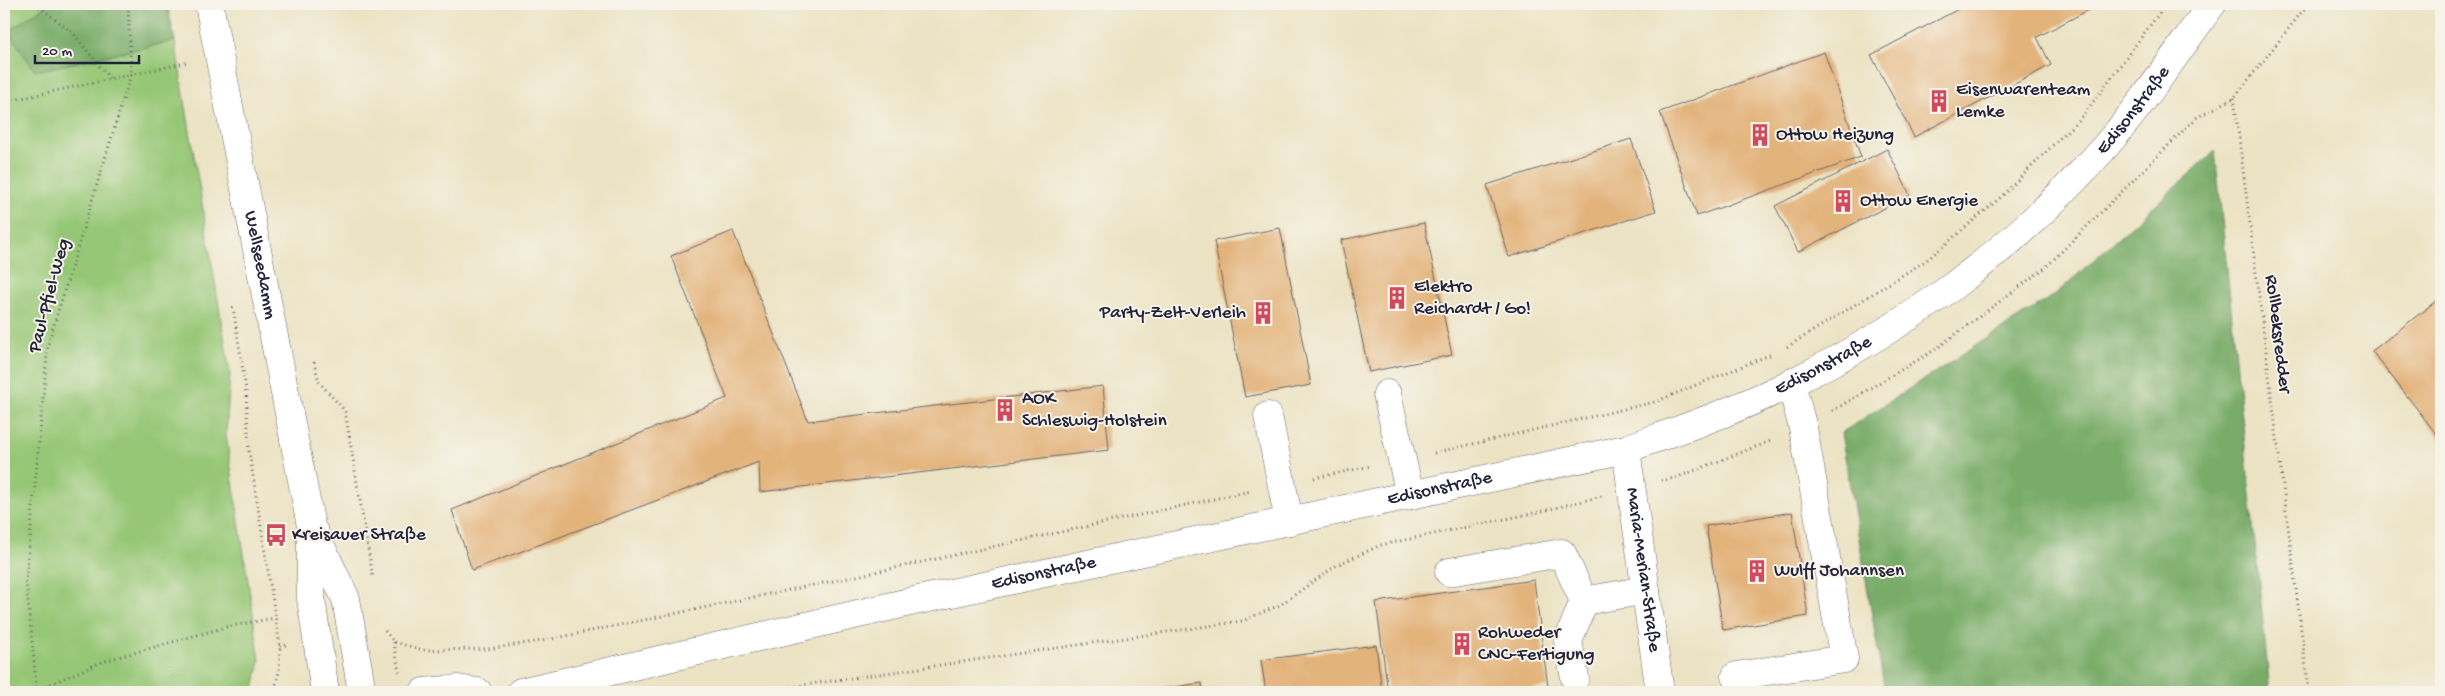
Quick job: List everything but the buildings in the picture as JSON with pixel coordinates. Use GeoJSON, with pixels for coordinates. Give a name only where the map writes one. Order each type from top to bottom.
{"type":"FeatureCollection","features":[{"type":"Feature","properties":{"kind":"street","name":"Wellseedamm"},"geometry":{"type":"LineString","coordinates":[[209,4],[311,526],[311,599],[325,692]]}},
{"type":"Feature","properties":{"kind":"street","name":"Edisonstraße"},"geometry":{"type":"LineString","coordinates":[[521,692],[914,601],[1626,449],[1726,411],[1791,384],[1866,344],[1944,294],[2006,246],[2094,159],[2127,120],[2212,4]]}},
{"type":"Feature","properties":{"kind":"street"},"geometry":{"type":"LineString","coordinates":[[1736,676],[1844,659],[1803,428],[1791,384]]}},
{"type":"Feature","properties":{"kind":"street"},"geometry":{"type":"LineString","coordinates":[[1387,394],[1410,495]]}},
{"type":"Feature","properties":{"kind":"street"},"geometry":{"type":"LineString","coordinates":[[1268,416],[1289,521]]}},
{"type":"Feature","properties":{"kind":"street","name":"Maria-Merian-Straße"},"geometry":{"type":"LineString","coordinates":[[1626,449],[1660,692]]}},
{"type":"Feature","properties":{"kind":"street","name":"Wellseedamm"},"geometry":{"type":"LineString","coordinates":[[311,526],[346,598],[362,692]]}},
{"type":"Feature","properties":{"kind":"street"},"geometry":{"type":"LineString","coordinates":[[1449,572],[1562,553],[1584,601],[1568,641],[1575,678]]}},
{"type":"Feature","properties":{"kind":"street"},"geometry":{"type":"LineString","coordinates":[[1584,601],[1646,590]]}},
{"type":"Feature","properties":{"kind":"street"},"geometry":{"type":"LineString","coordinates":[[424,692],[458,689],[478,692]]}},
{"type":"Feature","properties":{"kind":"path"},"geometry":{"type":"LineString","coordinates":[[35,4],[72,32],[110,79]]}},
{"type":"Feature","properties":{"kind":"path","name":"Paul-Pfiel-Weg"},"geometry":{"type":"LineString","coordinates":[[37,690],[26,582],[48,344],[131,74],[128,4]]}},
{"type":"Feature","properties":{"kind":"path"},"geometry":{"type":"LineString","coordinates":[[394,642],[423,650],[453,650],[542,641],[1402,460],[1655,402],[1780,351],[1927,260],[2001,197],[2085,113],[2166,4]]}},
{"type":"Feature","properties":{"kind":"path","name":"Rollbeksredder"},"geometry":{"type":"LineString","coordinates":[[2308,4],[2234,98],[2309,692]]}},
{"type":"Feature","properties":{"kind":"path"},"geometry":{"type":"LineString","coordinates":[[4,102],[192,62]]}},
{"type":"Feature","properties":{"kind":"path"},"geometry":{"type":"LineString","coordinates":[[240,352],[246,390],[249,451],[274,618],[280,646],[279,672],[274,692]]}},
{"type":"Feature","properties":{"kind":"path"},"geometry":{"type":"LineString","coordinates":[[312,356],[319,382],[345,411],[374,585]]}},
{"type":"Feature","properties":{"kind":"path"},"geometry":{"type":"LineString","coordinates":[[32,692],[104,661],[226,627],[274,618]]}},
{"type":"Feature","properties":{"kind":"path"},"geometry":{"type":"LineString","coordinates":[[352,633],[382,628],[394,642],[399,675]]}},
{"type":"Feature","properties":{"kind":"green space"},"geometry":{"type":"Polygon","coordinates":[[[4,4],[49,4],[9,31],[35,71],[175,41],[230,373],[226,435],[260,661],[253,692],[4,692],[4,4]]]}},
{"type":"Feature","properties":{"kind":"green space"},"geometry":{"type":"Polygon","coordinates":[[[49,4],[167,4],[175,41],[35,71],[8,31],[49,4]]]}},
{"type":"Feature","properties":{"kind":"green space"},"geometry":{"type":"Polygon","coordinates":[[[2215,151],[2270,692],[1885,692],[1841,433],[2057,293],[2215,151]]]}},
{"type":"Feature","properties":{"kind":"place","name":"Eisenwarenteam Lemke"},"geometry":{"type":"Point","coordinates":[1939,101]}},
{"type":"Feature","properties":{"kind":"place","name":"Ottow Heizung"},"geometry":{"type":"Point","coordinates":[1760,135]}},
{"type":"Feature","properties":{"kind":"place","name":"Ottow Energie"},"geometry":{"type":"Point","coordinates":[1843,201]}},
{"type":"Feature","properties":{"kind":"place","name":"Elektro Reichardt / Go!"},"geometry":{"type":"Point","coordinates":[1397,298]}},
{"type":"Feature","properties":{"kind":"place","name":"Party-Zelt-Verleih"},"geometry":{"type":"Point","coordinates":[1263,313]}},
{"type":"Feature","properties":{"kind":"place","name":"AOK Schleswig-Holstein"},"geometry":{"type":"Point","coordinates":[1005,410]}},
{"type":"Feature","properties":{"kind":"place","name":"Kreisauer Straße"},"geometry":{"type":"Point","coordinates":[276,535]}},
{"type":"Feature","properties":{"kind":"place","name":"Wulff Johannsen"},"geometry":{"type":"Point","coordinates":[1757,571]}},
{"type":"Feature","properties":{"kind":"place","name":"Rohweder CNC-Fertigung"},"geometry":{"type":"Point","coordinates":[1462,644]}}]}
